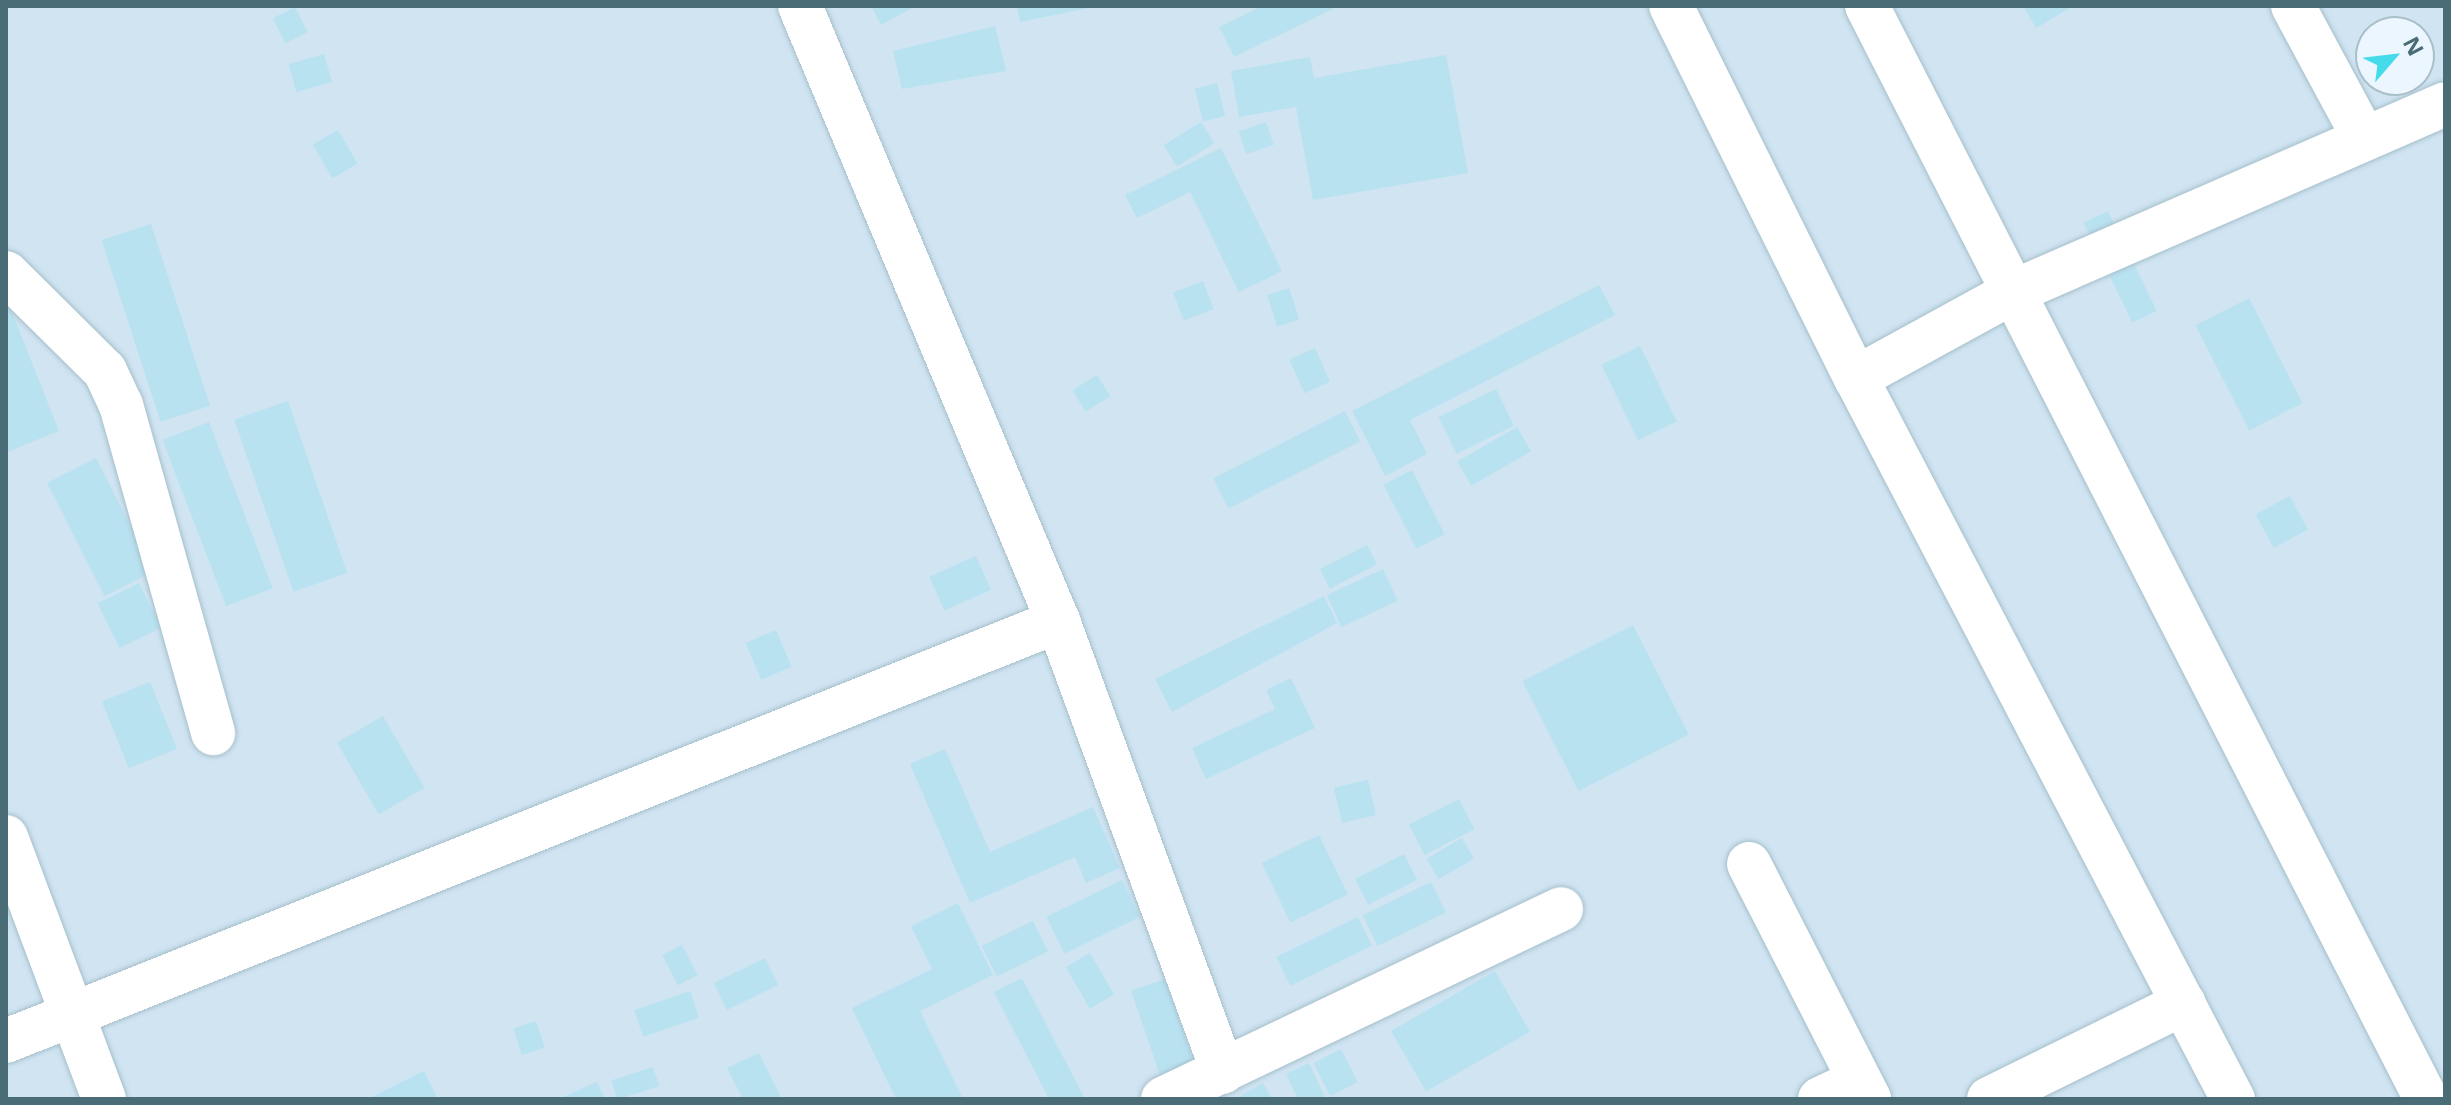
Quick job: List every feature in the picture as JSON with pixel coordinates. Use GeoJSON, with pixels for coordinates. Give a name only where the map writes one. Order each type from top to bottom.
{"type":"FeatureCollection","features":[{"type":"Feature","properties":{"kind":"street"},"geometry":{"type":"LineString","coordinates":[[800,6],[1058,621],[1223,1072]]}},
{"type":"Feature","properties":{"kind":"street"},"geometry":{"type":"LineString","coordinates":[[1671,6],[1856,378],[2233,1099]]}},
{"type":"Feature","properties":{"kind":"street"},"geometry":{"type":"LineString","coordinates":[[1867,6],[2426,1099]]}},
{"type":"Feature","properties":{"kind":"street"},"geometry":{"type":"LineString","coordinates":[[2293,6],[2364,138]]}},
{"type":"Feature","properties":{"kind":"street"},"geometry":{"type":"LineString","coordinates":[[1856,378],[2013,292],[2445,104]]}},
{"type":"Feature","properties":{"kind":"street"},"geometry":{"type":"LineString","coordinates":[[6,273],[105,371],[121,405],[213,733]]}},
{"type":"Feature","properties":{"kind":"street"},"geometry":{"type":"LineString","coordinates":[[6,1041],[1058,621]]}},
{"type":"Feature","properties":{"kind":"street"},"geometry":{"type":"LineString","coordinates":[[6,837],[104,1099]]}},
{"type":"Feature","properties":{"kind":"street"},"geometry":{"type":"LineString","coordinates":[[1749,864],[1849,1093]]}},
{"type":"Feature","properties":{"kind":"street"},"geometry":{"type":"LineString","coordinates":[[1163,1099],[1561,909]]}},
{"type":"Feature","properties":{"kind":"street"},"geometry":{"type":"LineString","coordinates":[[1989,1099],[2184,1003]]}},
{"type":"Feature","properties":{"kind":"shaded area"},"geometry":{"type":"Polygon","coordinates":[[[6,6],[2445,6],[2445,1099],[6,1099],[6,6]]]}},
{"type":"Feature","properties":{"kind":"building"},"geometry":{"type":"Polygon","coordinates":[[[871,6],[916,6],[881,25],[871,6]]]}},
{"type":"Feature","properties":{"kind":"building"},"geometry":{"type":"Polygon","coordinates":[[[1017,6],[1093,6],[1094,7],[1020,22],[1017,6]]]}},
{"type":"Feature","properties":{"kind":"building"},"geometry":{"type":"Polygon","coordinates":[[[1262,6],[1339,6],[1234,57],[1219,27],[1262,6]]]}},
{"type":"Feature","properties":{"kind":"building"},"geometry":{"type":"Polygon","coordinates":[[[2023,6],[2073,6],[2036,28],[2023,6]]]}},
{"type":"Feature","properties":{"kind":"building"},"geometry":{"type":"Polygon","coordinates":[[[295,7],[308,32],[285,43],[273,18],[295,7]]]}},
{"type":"Feature","properties":{"kind":"building"},"geometry":{"type":"Polygon","coordinates":[[[995,26],[1006,71],[902,89],[893,51],[995,26]]]}},
{"type":"Feature","properties":{"kind":"building"},"geometry":{"type":"Polygon","coordinates":[[[324,54],[332,82],[296,92],[288,64],[324,54]]]}},
{"type":"Feature","properties":{"kind":"building"},"geometry":{"type":"Polygon","coordinates":[[[1446,55],[1468,173],[1313,200],[1296,107],[1239,117],[1231,71],[1310,57],[1314,78],[1446,55]]]}},
{"type":"Feature","properties":{"kind":"building"},"geometry":{"type":"Polygon","coordinates":[[[1217,83],[1225,116],[1203,122],[1195,89],[1217,83]]]}},
{"type":"Feature","properties":{"kind":"building"},"geometry":{"type":"Polygon","coordinates":[[[1201,122],[1214,143],[1177,167],[1164,145],[1201,122]]]}},
{"type":"Feature","properties":{"kind":"building"},"geometry":{"type":"Polygon","coordinates":[[[1266,122],[1274,145],[1246,154],[1239,131],[1266,122]]]}},
{"type":"Feature","properties":{"kind":"building"},"geometry":{"type":"Polygon","coordinates":[[[338,130],[358,164],[332,178],[313,144],[338,130]]]}},
{"type":"Feature","properties":{"kind":"building"},"geometry":{"type":"Polygon","coordinates":[[[1221,148],[1282,271],[1239,292],[1190,192],[1137,218],[1125,195],[1221,148]]]}},
{"type":"Feature","properties":{"kind":"building"},"geometry":{"type":"Polygon","coordinates":[[[2108,211],[2157,311],[2132,323],[2084,223],[2108,211]]]}},
{"type":"Feature","properties":{"kind":"building"},"geometry":{"type":"Polygon","coordinates":[[[151,224],[210,406],[161,422],[102,240],[151,224]]]}},
{"type":"Feature","properties":{"kind":"building"},"geometry":{"type":"Polygon","coordinates":[[[1203,281],[1214,309],[1184,320],[1173,292],[1203,281]]]}},
{"type":"Feature","properties":{"kind":"building"},"geometry":{"type":"Polygon","coordinates":[[[1599,285],[1615,315],[1410,420],[1427,454],[1385,476],[1352,411],[1599,285]]]}},
{"type":"Feature","properties":{"kind":"building"},"geometry":{"type":"Polygon","coordinates":[[[1289,288],[1299,319],[1277,326],[1267,295],[1289,288]]]}},
{"type":"Feature","properties":{"kind":"building"},"geometry":{"type":"Polygon","coordinates":[[[6,297],[59,431],[7,452],[6,448],[6,297]]]}},
{"type":"Feature","properties":{"kind":"building"},"geometry":{"type":"Polygon","coordinates":[[[2249,298],[2303,403],[2249,430],[2196,325],[2249,298]]]}},
{"type":"Feature","properties":{"kind":"building"},"geometry":{"type":"Polygon","coordinates":[[[1640,346],[1677,421],[1638,440],[1601,365],[1640,346]]]}},
{"type":"Feature","properties":{"kind":"building"},"geometry":{"type":"Polygon","coordinates":[[[1315,348],[1330,382],[1304,393],[1289,359],[1315,348]]]}},
{"type":"Feature","properties":{"kind":"building"},"geometry":{"type":"Polygon","coordinates":[[[1097,375],[1110,396],[1086,412],[1072,390],[1097,375]]]}},
{"type":"Feature","properties":{"kind":"building"},"geometry":{"type":"Polygon","coordinates":[[[1496,389],[1514,426],[1456,454],[1438,417],[1496,389]]]}},
{"type":"Feature","properties":{"kind":"building"},"geometry":{"type":"Polygon","coordinates":[[[288,401],[347,573],[293,592],[234,420],[288,401]]]}},
{"type":"Feature","properties":{"kind":"building"},"geometry":{"type":"Polygon","coordinates":[[[1345,411],[1360,441],[1229,508],[1213,478],[1345,411]]]}},
{"type":"Feature","properties":{"kind":"building"},"geometry":{"type":"Polygon","coordinates":[[[209,422],[273,588],[226,606],[162,440],[209,422]]]}},
{"type":"Feature","properties":{"kind":"building"},"geometry":{"type":"Polygon","coordinates":[[[1517,427],[1531,451],[1471,486],[1457,462],[1517,427]]]}},
{"type":"Feature","properties":{"kind":"building"},"geometry":{"type":"Polygon","coordinates":[[[96,458],[154,571],[105,596],[47,483],[96,458]]]}},
{"type":"Feature","properties":{"kind":"building"},"geometry":{"type":"Polygon","coordinates":[[[1412,470],[1445,534],[1416,549],[1383,485],[1412,470]]]}},
{"type":"Feature","properties":{"kind":"building"},"geometry":{"type":"Polygon","coordinates":[[[2290,496],[2308,530],[2273,548],[2256,514],[2290,496]]]}},
{"type":"Feature","properties":{"kind":"building"},"geometry":{"type":"Polygon","coordinates":[[[1367,545],[1377,565],[1330,589],[1320,569],[1367,545]]]}},
{"type":"Feature","properties":{"kind":"building"},"geometry":{"type":"Polygon","coordinates":[[[976,556],[991,590],[944,611],[929,577],[976,556]]]}},
{"type":"Feature","properties":{"kind":"building"},"geometry":{"type":"Polygon","coordinates":[[[1383,569],[1398,601],[1342,627],[1327,595],[1383,569]]]}},
{"type":"Feature","properties":{"kind":"building"},"geometry":{"type":"Polygon","coordinates":[[[139,583],[161,628],[120,648],[98,603],[139,583]]]}},
{"type":"Feature","properties":{"kind":"building"},"geometry":{"type":"Polygon","coordinates":[[[1324,596],[1337,623],[1172,712],[1155,679],[1324,596]]]}},
{"type":"Feature","properties":{"kind":"building"},"geometry":{"type":"Polygon","coordinates":[[[1633,625],[1689,735],[1578,791],[1523,681],[1633,625]]]}},
{"type":"Feature","properties":{"kind":"building"},"geometry":{"type":"Polygon","coordinates":[[[776,630],[792,667],[761,680],[746,643],[776,630]]]}},
{"type":"Feature","properties":{"kind":"building"},"geometry":{"type":"Polygon","coordinates":[[[1291,678],[1315,728],[1206,779],[1192,748],[1275,709],[1266,690],[1291,678]]]}},
{"type":"Feature","properties":{"kind":"building"},"geometry":{"type":"Polygon","coordinates":[[[150,682],[177,749],[129,768],[102,701],[150,682]]]}},
{"type":"Feature","properties":{"kind":"building"},"geometry":{"type":"Polygon","coordinates":[[[383,716],[425,788],[379,814],[337,743],[383,716]]]}},
{"type":"Feature","properties":{"kind":"building"},"geometry":{"type":"Polygon","coordinates":[[[945,749],[990,852],[1093,807],[1120,868],[1086,883],[1075,857],[970,903],[910,764],[945,749]]]}},
{"type":"Feature","properties":{"kind":"building"},"geometry":{"type":"Polygon","coordinates":[[[1368,780],[1376,815],[1342,823],[1334,788],[1368,780]]]}},
{"type":"Feature","properties":{"kind":"building"},"geometry":{"type":"Polygon","coordinates":[[[1459,799],[1474,829],[1425,855],[1409,824],[1459,799]]]}},
{"type":"Feature","properties":{"kind":"building"},"geometry":{"type":"Polygon","coordinates":[[[1319,835],[1348,894],[1290,922],[1261,863],[1319,835]]]}},
{"type":"Feature","properties":{"kind":"building"},"geometry":{"type":"Polygon","coordinates":[[[1462,838],[1474,859],[1438,879],[1426,858],[1462,838]]]}},
{"type":"Feature","properties":{"kind":"building"},"geometry":{"type":"Polygon","coordinates":[[[1404,854],[1417,880],[1368,905],[1355,879],[1404,854]]]}},
{"type":"Feature","properties":{"kind":"building"},"geometry":{"type":"Polygon","coordinates":[[[1122,880],[1140,917],[1064,954],[1047,917],[1122,880]]]}},
{"type":"Feature","properties":{"kind":"building"},"geometry":{"type":"Polygon","coordinates":[[[1431,882],[1446,913],[1378,946],[1363,915],[1431,882]]]}},
{"type":"Feature","properties":{"kind":"building"},"geometry":{"type":"Polygon","coordinates":[[[958,903],[993,975],[920,1011],[963,1099],[896,1099],[852,1008],[932,969],[911,926],[958,903]]]}},
{"type":"Feature","properties":{"kind":"building"},"geometry":{"type":"Polygon","coordinates":[[[1358,917],[1372,946],[1290,986],[1276,957],[1358,917]]]}},
{"type":"Feature","properties":{"kind":"building"},"geometry":{"type":"Polygon","coordinates":[[[1033,921],[1048,952],[997,977],[982,946],[1033,921]]]}},
{"type":"Feature","properties":{"kind":"building"},"geometry":{"type":"Polygon","coordinates":[[[682,945],[697,975],[678,985],[662,955],[682,945]]]}},
{"type":"Feature","properties":{"kind":"building"},"geometry":{"type":"Polygon","coordinates":[[[1090,953],[1114,995],[1090,1009],[1066,967],[1090,953]]]}},
{"type":"Feature","properties":{"kind":"building"},"geometry":{"type":"Polygon","coordinates":[[[765,958],[778,985],[727,1010],[714,983],[765,958]]]}},
{"type":"Feature","properties":{"kind":"building"},"geometry":{"type":"Polygon","coordinates":[[[1495,971],[1530,1032],[1426,1092],[1391,1031],[1495,971]]]}},
{"type":"Feature","properties":{"kind":"building"},"geometry":{"type":"Polygon","coordinates":[[[1022,978],[1085,1099],[1049,1099],[994,992],[1022,978]]]}},
{"type":"Feature","properties":{"kind":"building"},"geometry":{"type":"Polygon","coordinates":[[[1165,979],[1195,1067],[1161,1079],[1131,991],[1165,979]]]}},
{"type":"Feature","properties":{"kind":"building"},"geometry":{"type":"Polygon","coordinates":[[[690,991],[699,1017],[643,1037],[634,1010],[690,991]]]}},
{"type":"Feature","properties":{"kind":"building"},"geometry":{"type":"Polygon","coordinates":[[[536,1021],[545,1048],[522,1055],[513,1028],[536,1021]]]}},
{"type":"Feature","properties":{"kind":"building"},"geometry":{"type":"Polygon","coordinates":[[[1341,1049],[1358,1082],[1330,1096],[1313,1063],[1341,1049]]]}},
{"type":"Feature","properties":{"kind":"building"},"geometry":{"type":"Polygon","coordinates":[[[759,1053],[782,1099],[743,1099],[727,1068],[759,1053]]]}},
{"type":"Feature","properties":{"kind":"building"},"geometry":{"type":"Polygon","coordinates":[[[1309,1063],[1326,1099],[1298,1099],[1286,1074],[1309,1063]]]}},
{"type":"Feature","properties":{"kind":"building"},"geometry":{"type":"Polygon","coordinates":[[[653,1067],[659,1086],[617,1099],[611,1081],[653,1067]]]}},
{"type":"Feature","properties":{"kind":"building"},"geometry":{"type":"Polygon","coordinates":[[[424,1071],[438,1099],[368,1099],[424,1071]]]}},
{"type":"Feature","properties":{"kind":"building"},"geometry":{"type":"Polygon","coordinates":[[[597,1082],[605,1099],[559,1099],[597,1082]]]}},
{"type":"Feature","properties":{"kind":"building"},"geometry":{"type":"Polygon","coordinates":[[[1263,1083],[1272,1099],[1235,1099],[1263,1083]]]}}]}
